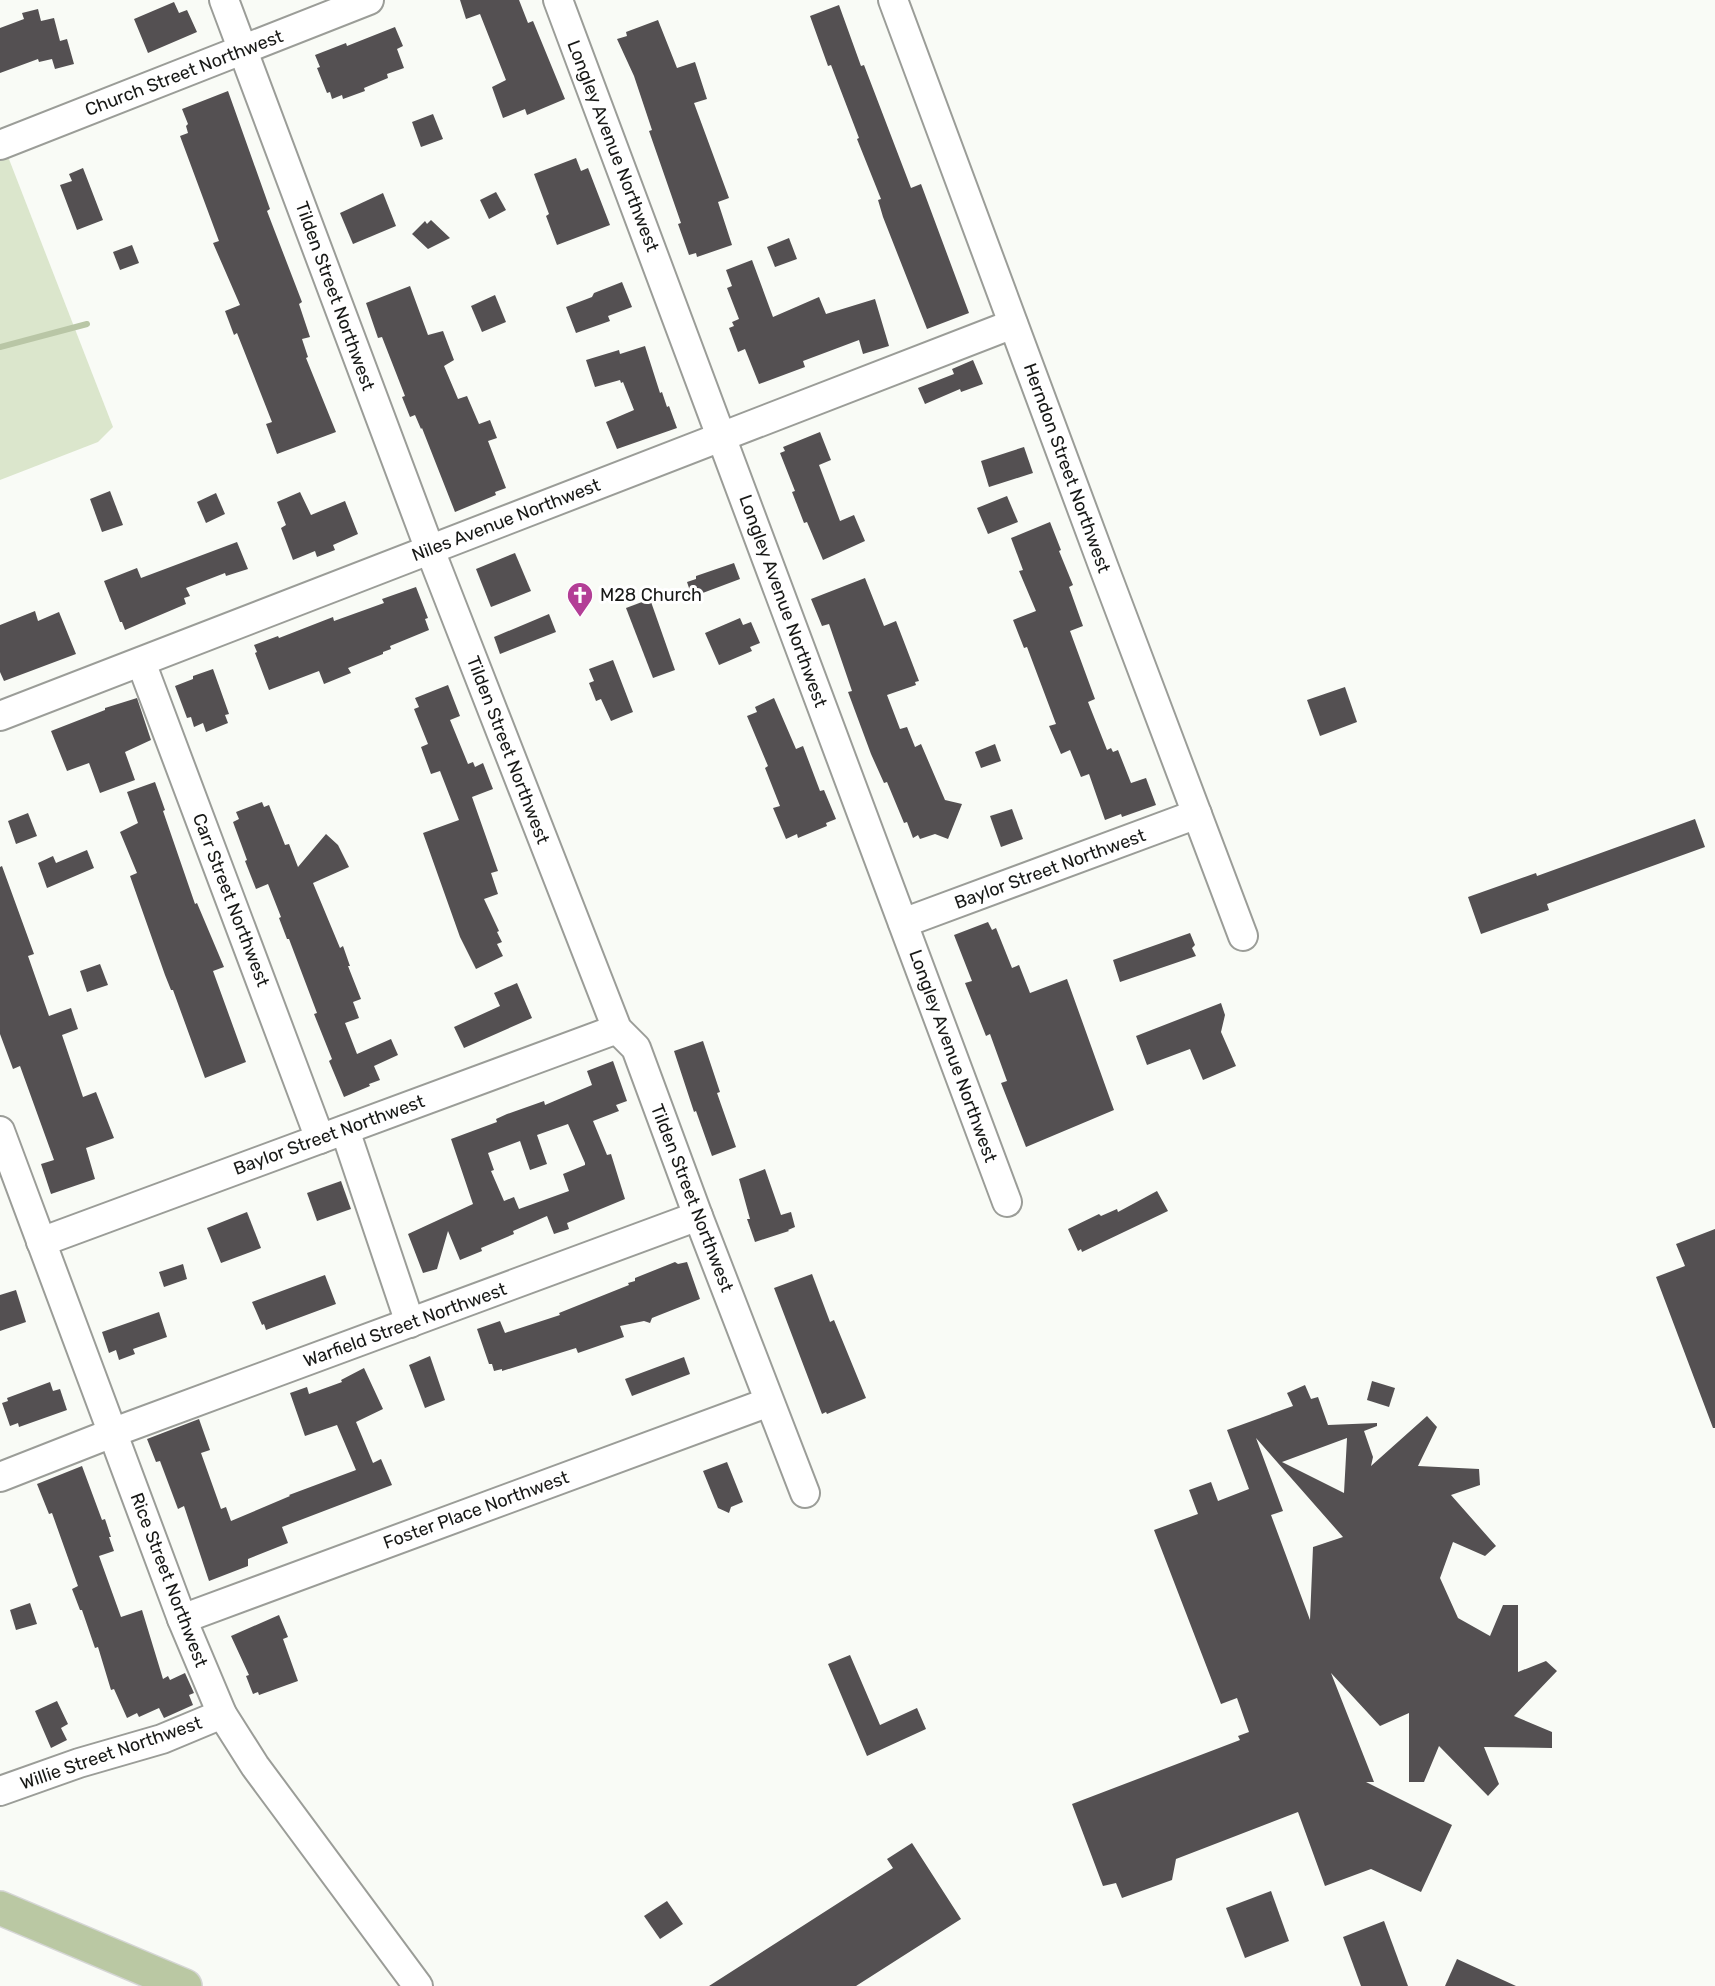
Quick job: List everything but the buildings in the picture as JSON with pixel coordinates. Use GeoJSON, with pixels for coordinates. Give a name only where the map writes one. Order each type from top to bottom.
{"type":"FeatureCollection","features":[{"type":"Feature","properties":{"kind":"main road"},"geometry":{"type":"LineString","coordinates":[[0,1908],[185,1986]]}},
{"type":"Feature","properties":{"kind":"street","name":"Tilden Street Northwest"},"geometry":{"type":"LineString","coordinates":[[224,0],[430,550],[617,1029],[636,1048],[805,1493]]}},
{"type":"Feature","properties":{"kind":"street","name":"Church Street Northwest"},"geometry":{"type":"LineString","coordinates":[[0,145],[369,0]]}},
{"type":"Feature","properties":{"kind":"street","name":"Longley Avenue Northwest"},"geometry":{"type":"LineString","coordinates":[[558,0],[1007,1203]]}},
{"type":"Feature","properties":{"kind":"street","name":"Herndon Street Northwest"},"geometry":{"type":"LineString","coordinates":[[893,0],[1243,936]]}},
{"type":"Feature","properties":{"kind":"street","name":"Niles Avenue Northwest"},"geometry":{"type":"LineString","coordinates":[[0,716],[1013,324]]}},
{"type":"Feature","properties":{"kind":"street","name":"Carr Street Northwest"},"geometry":{"type":"LineString","coordinates":[[141,662],[410,1323]]}},
{"type":"Feature","properties":{"kind":"street","name":"Baylor Street Northwest"},"geometry":{"type":"LineString","coordinates":[[903,923],[1197,814]]}},
{"type":"Feature","properties":{"kind":"street","name":"Baylor Street Northwest"},"geometry":{"type":"LineString","coordinates":[[41,1242],[617,1029]]}},
{"type":"Feature","properties":{"kind":"street","name":"Rice Street Northwest"},"geometry":{"type":"LineString","coordinates":[[0,1131],[182,1619],[222,1714],[255,1766],[418,1986]]}},
{"type":"Feature","properties":{"kind":"street","name":"Warfield Street Northwest"},"geometry":{"type":"LineString","coordinates":[[113,1433],[698,1216]]}},
{"type":"Feature","properties":{"kind":"street","name":"Foster Place Northwest"},"geometry":{"type":"LineString","coordinates":[[182,1619],[769,1402]]}},
{"type":"Feature","properties":{"kind":"street"},"geometry":{"type":"LineString","coordinates":[[0,1477],[113,1433]]}},
{"type":"Feature","properties":{"kind":"street","name":"Willie Street Northwest"},"geometry":{"type":"LineString","coordinates":[[0,1791],[79,1763],[162,1739],[222,1714]]}},
{"type":"Feature","properties":{"kind":"green space"},"geometry":{"type":"Polygon","coordinates":[[[7,154],[113,427],[98,442],[0,480],[0,157],[7,154]]]}},
{"type":"Feature","properties":{"kind":"waterway"},"geometry":{"type":"LineString","coordinates":[[0,347],[87,324]]}},
{"type":"Feature","properties":{"kind":"place","name":"M28 Church"},"geometry":{"type":"Point","coordinates":[580,618]}}]}
